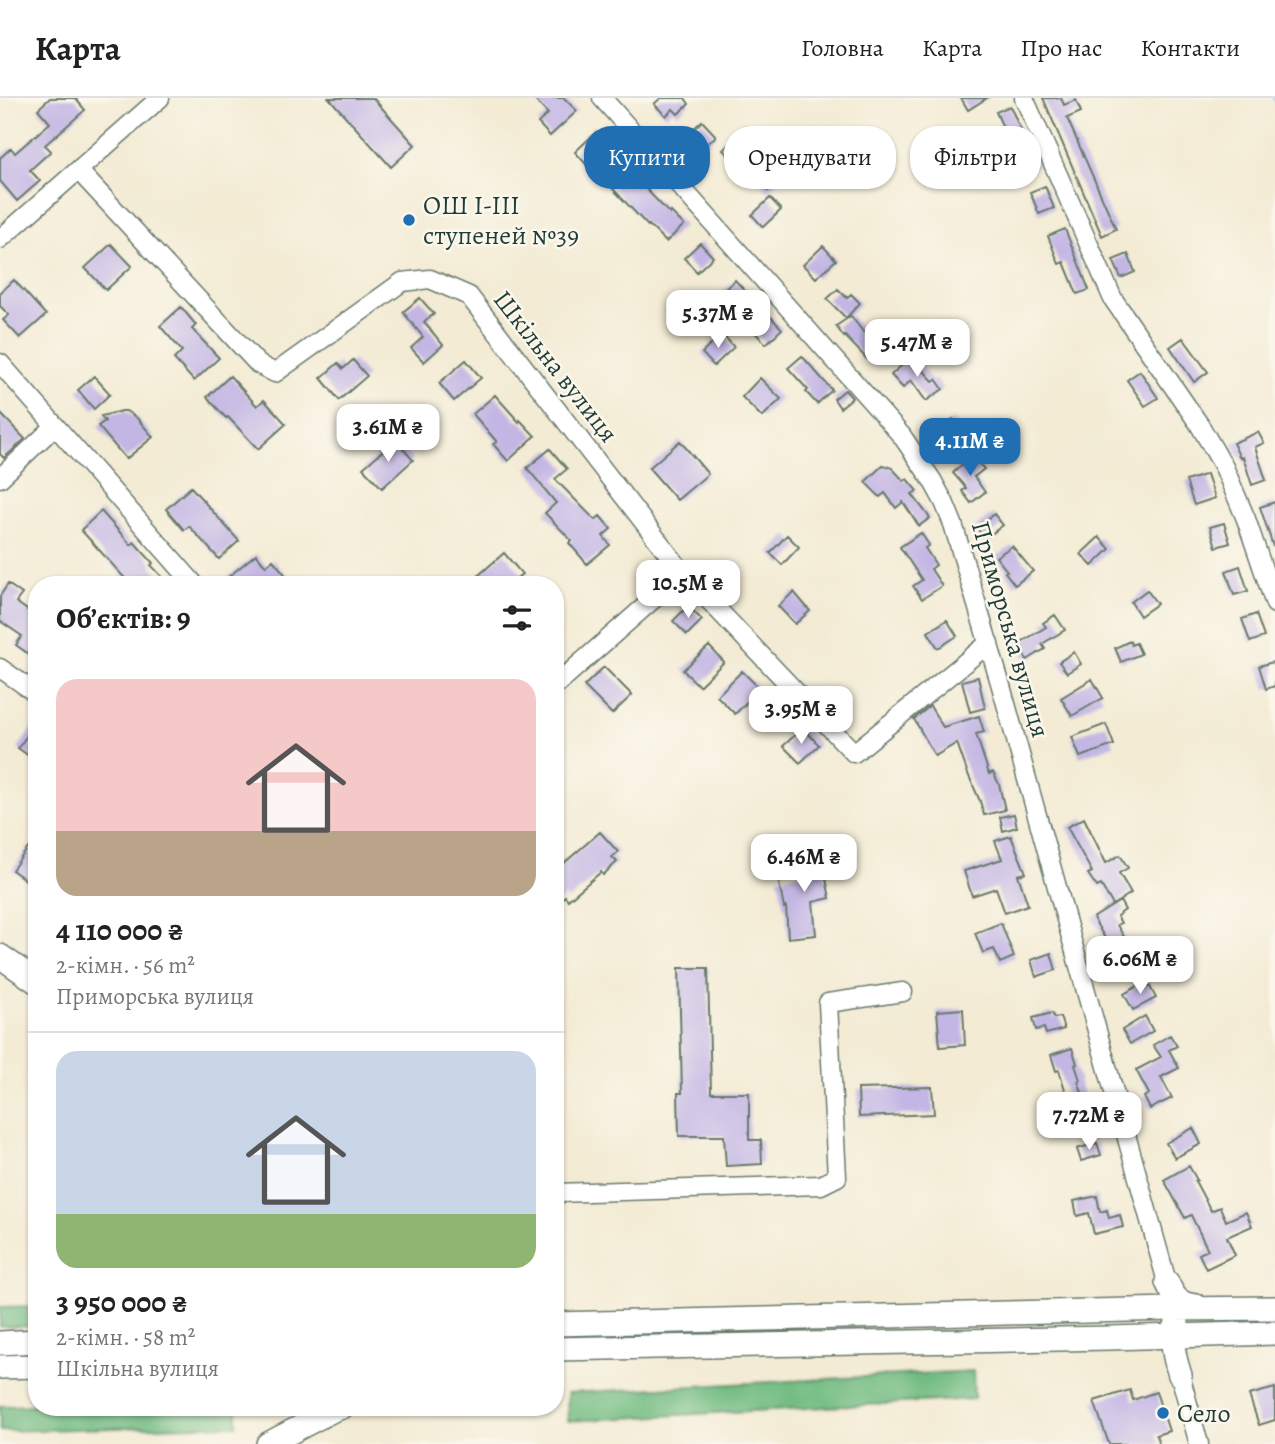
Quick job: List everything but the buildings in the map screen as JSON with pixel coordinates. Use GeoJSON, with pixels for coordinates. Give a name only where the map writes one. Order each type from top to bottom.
{"type":"FeatureCollection","features":[{"type":"Feature","properties":{"kind":"main road"},"geometry":{"type":"LineString","coordinates":[[0,956],[28,976]]}},
{"type":"Feature","properties":{"kind":"main road"},"geometry":{"type":"LineString","coordinates":[[1161,1309],[1167,1282]]}},
{"type":"Feature","properties":{"kind":"main road"},"geometry":{"type":"LineString","coordinates":[[1167,1282],[1173,1294],[1184,1304],[1241,1310]]}},
{"type":"Feature","properties":{"kind":"main road"},"geometry":{"type":"LineString","coordinates":[[1180,1375],[1173,1348],[1177,1323],[1183,1318],[1275,1308]]}},
{"type":"Feature","properties":{"kind":"main road"},"geometry":{"type":"LineString","coordinates":[[1137,1337],[1167,1324],[1171,1318],[1161,1309]]}},
{"type":"Feature","properties":{"kind":"main road"},"geometry":{"type":"LineString","coordinates":[[564,1324],[1161,1309],[1241,1310]]}},
{"type":"Feature","properties":{"kind":"main road"},"geometry":{"type":"LineString","coordinates":[[564,1350],[1275,1333]]}},
{"type":"Feature","properties":{"kind":"main road"},"geometry":{"type":"LineString","coordinates":[[1180,1375],[1183,1360],[1192,1349],[1205,1342],[1236,1335]]}},
{"type":"Feature","properties":{"kind":"main road"},"geometry":{"type":"LineString","coordinates":[[1137,1337],[1158,1350],[1180,1375]]}},
{"type":"Feature","properties":{"kind":"main road"},"geometry":{"type":"LineString","coordinates":[[0,1343],[28,1342]]}},
{"type":"Feature","properties":{"kind":"main road"},"geometry":{"type":"LineString","coordinates":[[0,1367],[28,1366]]}},
{"type":"Feature","properties":{"kind":"main road"},"geometry":{"type":"LineString","coordinates":[[268,1444],[322,1416]]}},
{"type":"Feature","properties":{"kind":"street"},"geometry":{"type":"LineString","coordinates":[[0,239],[160,98]]}},
{"type":"Feature","properties":{"kind":"street","name":"Приморська вулиця"},"geometry":{"type":"LineString","coordinates":[[602,98],[902,436],[944,502],[989,643],[1167,1282]]}},
{"type":"Feature","properties":{"kind":"street"},"geometry":{"type":"LineString","coordinates":[[1024,98],[1113,299],[1199,424],[1224,467],[1246,519],[1275,604]]}},
{"type":"Feature","properties":{"kind":"street","name":"Шкільна вулиця"},"geometry":{"type":"LineString","coordinates":[[78,170],[258,364],[275,373],[402,282],[430,279],[469,296],[683,573],[854,753],[989,643]]}},
{"type":"Feature","properties":{"kind":"street"},"geometry":{"type":"LineString","coordinates":[[0,363],[187,576]]}},
{"type":"Feature","properties":{"kind":"street"},"geometry":{"type":"LineString","coordinates":[[0,478],[55,426]]}},
{"type":"Feature","properties":{"kind":"street"},"geometry":{"type":"LineString","coordinates":[[564,678],[683,573]]}},
{"type":"Feature","properties":{"kind":"street"},"geometry":{"type":"LineString","coordinates":[[0,668],[28,688]]}},
{"type":"Feature","properties":{"kind":"street"},"geometry":{"type":"LineString","coordinates":[[564,1193],[821,1185],[837,1177],[828,1003],[903,992]]}},
{"type":"Feature","properties":{"kind":"street"},"geometry":{"type":"LineString","coordinates":[[1180,1375],[1199,1444]]}},
{"type":"Feature","properties":{"kind":"green space"},"geometry":{"type":"Polygon","coordinates":[[[28,1306],[28,1326],[0,1327],[0,1307],[28,1306]]]}},
{"type":"Feature","properties":{"kind":"green space"},"geometry":{"type":"Polygon","coordinates":[[[973,1371],[974,1399],[568,1421],[567,1393],[973,1371]]]}},
{"type":"Feature","properties":{"kind":"green space"},"geometry":{"type":"Polygon","coordinates":[[[28,1405],[28,1416],[237,1416],[237,1425],[0,1431],[0,1406],[28,1405]]]}},
{"type":"Feature","properties":{"kind":"place","name":"ОШ I-III ступеней №39"},"geometry":{"type":"Point","coordinates":[409,220]}},
{"type":"Feature","properties":{"kind":"place","name":"Село"},"geometry":{"type":"Point","coordinates":[1163,1413]}}]}
